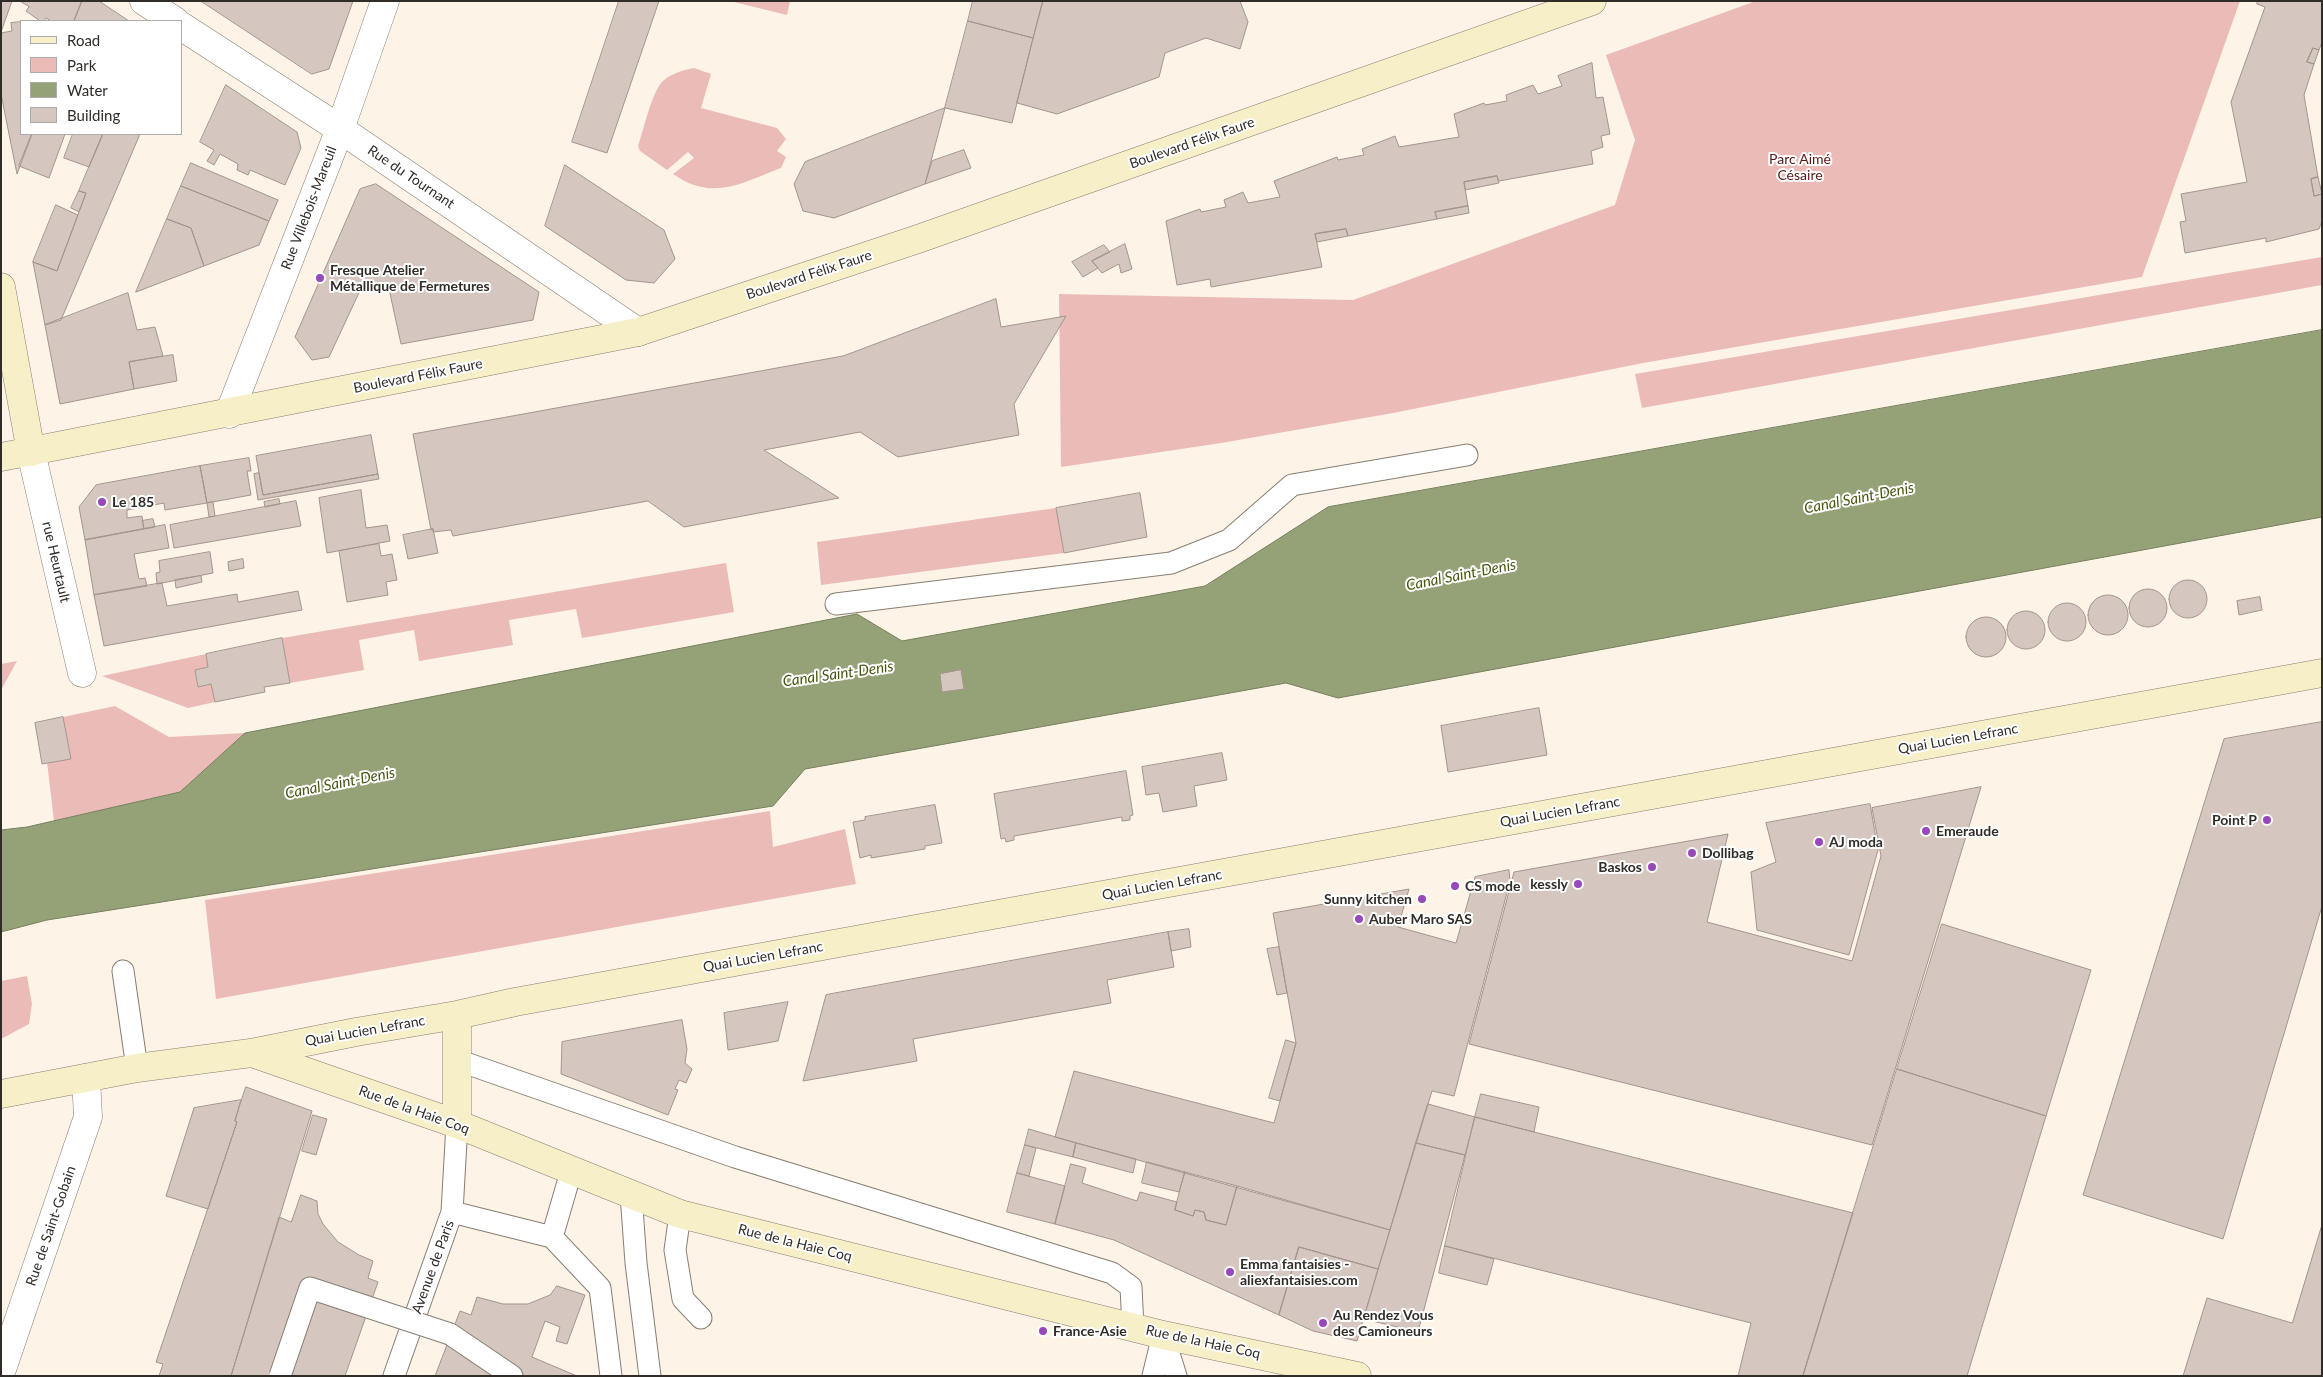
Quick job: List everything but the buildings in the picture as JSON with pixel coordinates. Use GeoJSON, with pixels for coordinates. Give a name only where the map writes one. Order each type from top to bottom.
{"type":"FeatureCollection","features":[{"type":"Feature","properties":{"kind":"main road","name":"Boulevard Félix Faure"},"geometry":{"type":"LineString","coordinates":[[1,457],[229,414],[638,332],[918,239],[1592,1]]}},
{"type":"Feature","properties":{"kind":"main road"},"geometry":{"type":"LineString","coordinates":[[1,287],[31,452]]}},
{"type":"Feature","properties":{"kind":"main road","name":"Quai Lucien Lefranc"},"geometry":{"type":"LineString","coordinates":[[1,1094],[137,1068],[251,1052],[457,1015],[515,1002],[2322,673]]}},
{"type":"Feature","properties":{"kind":"main road"},"geometry":{"type":"LineString","coordinates":[[457,1015],[457,1124]]}},
{"type":"Feature","properties":{"kind":"main road","name":"Rue de la Haie Coq"},"geometry":{"type":"LineString","coordinates":[[251,1052],[457,1124],[571,1172],[680,1214],[1163,1335],[1357,1376]]}},
{"type":"Feature","properties":{"kind":"street"},"geometry":{"type":"LineString","coordinates":[[144,1],[173,20]]}},
{"type":"Feature","properties":{"kind":"street","name":"Rue Villebois-Mareuil"},"geometry":{"type":"LineString","coordinates":[[229,414],[340,129],[384,1]]}},
{"type":"Feature","properties":{"kind":"street","name":"Rue du Tournant"},"geometry":{"type":"LineString","coordinates":[[182,27],[340,129],[638,332]]}},
{"type":"Feature","properties":{"kind":"street","name":"rue Heurtault"},"geometry":{"type":"LineString","coordinates":[[31,452],[82,673]]}},
{"type":"Feature","properties":{"kind":"street","name":"Rue de Saint-Gobain"},"geometry":{"type":"LineString","coordinates":[[1,1372],[88,1117],[86,1078]]}},
{"type":"Feature","properties":{"kind":"lane"},"geometry":{"type":"LineString","coordinates":[[836,604],[1171,564],[1229,540],[1292,485],[1467,455]]}},
{"type":"Feature","properties":{"kind":"lane"},"geometry":{"type":"LineString","coordinates":[[123,971],[137,1068]]}},
{"type":"Feature","properties":{"kind":"lane"},"geometry":{"type":"LineString","coordinates":[[457,1060],[735,1157],[1112,1273],[1131,1288],[1132,1327]]}},
{"type":"Feature","properties":{"kind":"lane","name":"Avenue de Paris"},"geometry":{"type":"LineString","coordinates":[[394,1376],[452,1212],[457,1124]]}},
{"type":"Feature","properties":{"kind":"lane"},"geometry":{"type":"LineString","coordinates":[[552,1237],[571,1172]]}},
{"type":"Feature","properties":{"kind":"lane"},"geometry":{"type":"LineString","coordinates":[[632,1194],[636,1263],[650,1376]]}},
{"type":"Feature","properties":{"kind":"lane"},"geometry":{"type":"LineString","coordinates":[[452,1212],[552,1237],[600,1288],[611,1376]]}},
{"type":"Feature","properties":{"kind":"lane"},"geometry":{"type":"LineString","coordinates":[[680,1214],[674,1250],[683,1299],[701,1318]]}},
{"type":"Feature","properties":{"kind":"lane"},"geometry":{"type":"LineString","coordinates":[[280,1376],[310,1288],[450,1334],[502,1372]]}},
{"type":"Feature","properties":{"kind":"lane"},"geometry":{"type":"LineString","coordinates":[[1153,1376],[1163,1335]]}},
{"type":"Feature","properties":{"kind":"lane"},"geometry":{"type":"LineString","coordinates":[[1163,1335],[1176,1376]]}},
{"type":"Feature","properties":{"kind":"green space"},"geometry":{"type":"Polygon","coordinates":[[[730,1],[790,1],[787,15],[730,1]]]}},
{"type":"Feature","properties":{"kind":"green space","name":"Parc Aimé Césaire"},"geometry":{"type":"Polygon","coordinates":[[[1756,1],[2240,1],[2142,277],[1643,363],[1393,413],[1221,443],[1061,467],[1059,294],[1353,300],[1615,205],[1635,140],[1606,55],[1756,1]]]}},
{"type":"Feature","properties":{"kind":"green space"},"geometry":{"type":"Polygon","coordinates":[[[694,68],[711,74],[701,108],[777,128],[786,139],[777,151],[786,157],[781,168],[740,184],[714,188],[701,187],[673,174],[694,158],[688,152],[667,170],[640,151],[638,146],[652,101],[660,85],[664,80],[675,74],[694,68]]]}},
{"type":"Feature","properties":{"kind":"green space"},"geometry":{"type":"Polygon","coordinates":[[[2322,257],[2322,285],[1642,408],[1635,374],[2322,257]]]}},
{"type":"Feature","properties":{"kind":"green space"},"geometry":{"type":"Polygon","coordinates":[[[1056,508],[1064,553],[821,585],[817,542],[1056,508]]]}},
{"type":"Feature","properties":{"kind":"green space"},"geometry":{"type":"Polygon","coordinates":[[[726,563],[734,612],[582,638],[576,609],[509,620],[513,645],[419,661],[414,630],[359,640],[364,670],[290,683],[282,638],[726,563]]]}},
{"type":"Feature","properties":{"kind":"green space"},"geometry":{"type":"Polygon","coordinates":[[[206,654],[208,667],[195,670],[198,687],[211,684],[215,702],[188,708],[102,676],[206,654]]]}},
{"type":"Feature","properties":{"kind":"green space"},"geometry":{"type":"Polygon","coordinates":[[[17,661],[1,690],[1,664],[17,661]]]}},
{"type":"Feature","properties":{"kind":"green space"},"geometry":{"type":"Polygon","coordinates":[[[115,706],[169,737],[245,733],[180,792],[54,821],[47,762],[71,758],[63,717],[115,706]]]}},
{"type":"Feature","properties":{"kind":"green space"},"geometry":{"type":"Polygon","coordinates":[[[770,811],[773,847],[845,829],[856,884],[216,999],[205,900],[770,811]]]}},
{"type":"Feature","properties":{"kind":"green space"},"geometry":{"type":"Polygon","coordinates":[[[27,976],[32,1004],[29,1024],[1,1039],[1,981],[27,976]]]}},
{"type":"Feature","properties":{"kind":"water","name":"Canal Saint-Denis"},"geometry":{"type":"Polygon","coordinates":[[[2322,330],[2322,517],[1338,698],[1286,683],[805,769],[773,806],[47,920],[1,932],[1,830],[27,827],[180,792],[245,733],[857,614],[902,641],[1205,586],[1328,507],[2322,330]]]}},
{"type":"Feature","properties":{"kind":"place","name":"Fresque Atelier Métallique de Fermetures"},"geometry":{"type":"Point","coordinates":[320,278]}},
{"type":"Feature","properties":{"kind":"place","name":"Le 185"},"geometry":{"type":"Point","coordinates":[102,502]}},
{"type":"Feature","properties":{"kind":"place","name":"Point P"},"geometry":{"type":"Point","coordinates":[2267,820]}},
{"type":"Feature","properties":{"kind":"place","name":"Emeraude"},"geometry":{"type":"Point","coordinates":[1926,831]}},
{"type":"Feature","properties":{"kind":"place","name":"AJ moda"},"geometry":{"type":"Point","coordinates":[1819,842]}},
{"type":"Feature","properties":{"kind":"place","name":"Dollibag"},"geometry":{"type":"Point","coordinates":[1692,853]}},
{"type":"Feature","properties":{"kind":"place","name":"Baskos"},"geometry":{"type":"Point","coordinates":[1652,867]}},
{"type":"Feature","properties":{"kind":"place","name":"kessly"},"geometry":{"type":"Point","coordinates":[1578,884]}},
{"type":"Feature","properties":{"kind":"place","name":"CS mode"},"geometry":{"type":"Point","coordinates":[1455,886]}},
{"type":"Feature","properties":{"kind":"place","name":"Sunny kitchen"},"geometry":{"type":"Point","coordinates":[1422,899]}},
{"type":"Feature","properties":{"kind":"place","name":"Auber Maro SAS"},"geometry":{"type":"Point","coordinates":[1359,919]}},
{"type":"Feature","properties":{"kind":"place","name":"Emma fantaisies - aliexfantaisies.com"},"geometry":{"type":"Point","coordinates":[1230,1272]}},
{"type":"Feature","properties":{"kind":"place","name":"Au Rendez Vous des Camioneurs"},"geometry":{"type":"Point","coordinates":[1323,1323]}},
{"type":"Feature","properties":{"kind":"place","name":"France-Asie"},"geometry":{"type":"Point","coordinates":[1043,1331]}}]}
